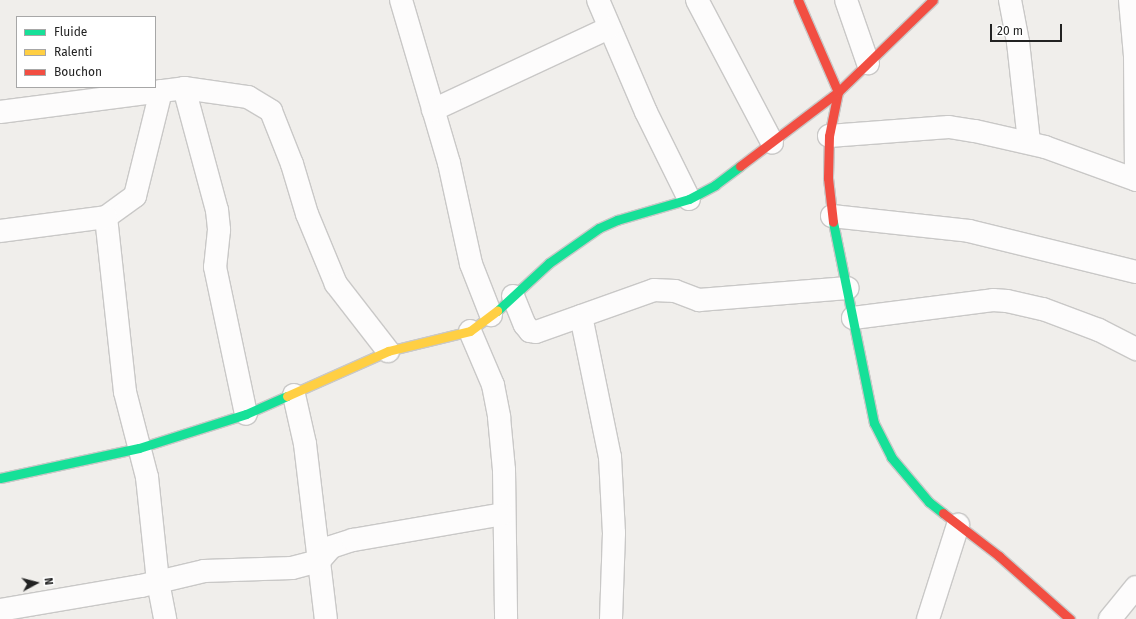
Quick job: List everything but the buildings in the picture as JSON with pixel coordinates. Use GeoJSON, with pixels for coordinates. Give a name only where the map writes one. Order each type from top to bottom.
{"type":"FeatureCollection","features":[{"type":"Feature","properties":{"kind":"street"},"geometry":{"type":"LineString","coordinates":[[401,0],[452,178],[471,264],[491,315]]}},
{"type":"Feature","properties":{"kind":"street"},"geometry":{"type":"LineString","coordinates":[[598,0],[646,112],[689,198]]}},
{"type":"Feature","properties":{"kind":"street"},"geometry":{"type":"LineString","coordinates":[[697,0],[772,142]]}},
{"type":"Feature","properties":{"kind":"street"},"geometry":{"type":"LineString","coordinates":[[798,0],[838,92],[829,136],[828,178],[832,216],[848,288],[874,423],[887,450],[929,502],[999,556],[1070,619]]}},
{"type":"Feature","properties":{"kind":"street"},"geometry":{"type":"LineString","coordinates":[[846,0],[868,63]]}},
{"type":"Feature","properties":{"kind":"street"},"geometry":{"type":"LineString","coordinates":[[1010,0],[1018,42],[1029,142]]}},
{"type":"Feature","properties":{"kind":"street"},"geometry":{"type":"LineString","coordinates":[[829,136],[949,127],[1029,142],[1136,180],[1135,56],[1130,0]]}},
{"type":"Feature","properties":{"kind":"street"},"geometry":{"type":"LineString","coordinates":[[0,478],[139,448],[246,414],[388,351],[470,330],[491,315],[549,263],[599,228],[617,220],[689,198],[715,185],[838,92],[928,3]]}},
{"type":"Feature","properties":{"kind":"street"},"geometry":{"type":"LineString","coordinates":[[433,110],[609,28]]}},
{"type":"Feature","properties":{"kind":"street"},"geometry":{"type":"LineString","coordinates":[[184,88],[217,210],[217,279],[246,414]]}},
{"type":"Feature","properties":{"kind":"street"},"geometry":{"type":"LineString","coordinates":[[0,112],[184,88],[248,97],[271,111],[292,164],[307,214],[336,284],[388,351]]}},
{"type":"Feature","properties":{"kind":"street"},"geometry":{"type":"LineString","coordinates":[[0,231],[106,217],[135,196],[161,91]]}},
{"type":"Feature","properties":{"kind":"street"},"geometry":{"type":"LineString","coordinates":[[832,216],[969,231],[1136,272]]}},
{"type":"Feature","properties":{"kind":"street"},"geometry":{"type":"LineString","coordinates":[[106,217],[125,392],[147,477],[158,582],[165,619]]}},
{"type":"Feature","properties":{"kind":"street"},"geometry":{"type":"LineString","coordinates":[[513,296],[530,331],[536,332],[654,290],[675,291],[699,300],[848,288]]}},
{"type":"Feature","properties":{"kind":"street"},"geometry":{"type":"LineString","coordinates":[[853,318],[993,300],[1007,301],[1043,309],[1099,330],[1136,349]]}},
{"type":"Feature","properties":{"kind":"street"},"geometry":{"type":"LineString","coordinates":[[581,316],[610,457],[614,541],[610,619]]}},
{"type":"Feature","properties":{"kind":"street"},"geometry":{"type":"LineString","coordinates":[[470,330],[493,385],[499,417],[504,470],[506,619]]}},
{"type":"Feature","properties":{"kind":"street"},"geometry":{"type":"LineString","coordinates":[[294,394],[305,444],[326,619]]}},
{"type":"Feature","properties":{"kind":"street"},"geometry":{"type":"LineString","coordinates":[[12,612],[204,571],[272,570],[320,561],[331,547],[353,540],[504,514]]}},
{"type":"Feature","properties":{"kind":"street"},"geometry":{"type":"LineString","coordinates":[[928,619],[958,525]]}},
{"type":"Feature","properties":{"kind":"street"},"geometry":{"type":"LineString","coordinates":[[1110,619],[1136,587]]}},
{"type":"Feature","properties":{"kind":"traffic: fast"},"geometry":{"type":"LineString","coordinates":[[497,311],[549,263],[599,228],[617,220],[689,199],[715,185],[740,166]]}},
{"type":"Feature","properties":{"kind":"traffic: fast"},"geometry":{"type":"LineString","coordinates":[[833,222],[874,423],[891,457],[929,502],[943,513]]}},
{"type":"Feature","properties":{"kind":"traffic: fast"},"geometry":{"type":"LineString","coordinates":[[0,478],[139,448],[246,414],[287,396]]}},
{"type":"Feature","properties":{"kind":"traffic: slow"},"geometry":{"type":"LineString","coordinates":[[287,396],[388,351],[470,331],[497,311]]}},
{"type":"Feature","properties":{"kind":"traffic: jam"},"geometry":{"type":"LineString","coordinates":[[798,0],[838,92],[829,136],[828,178],[833,222]]}},
{"type":"Feature","properties":{"kind":"traffic: jam"},"geometry":{"type":"LineString","coordinates":[[740,166],[838,92],[933,0]]}},
{"type":"Feature","properties":{"kind":"traffic: jam"},"geometry":{"type":"LineString","coordinates":[[943,513],[999,556],[1070,619]]}}]}
